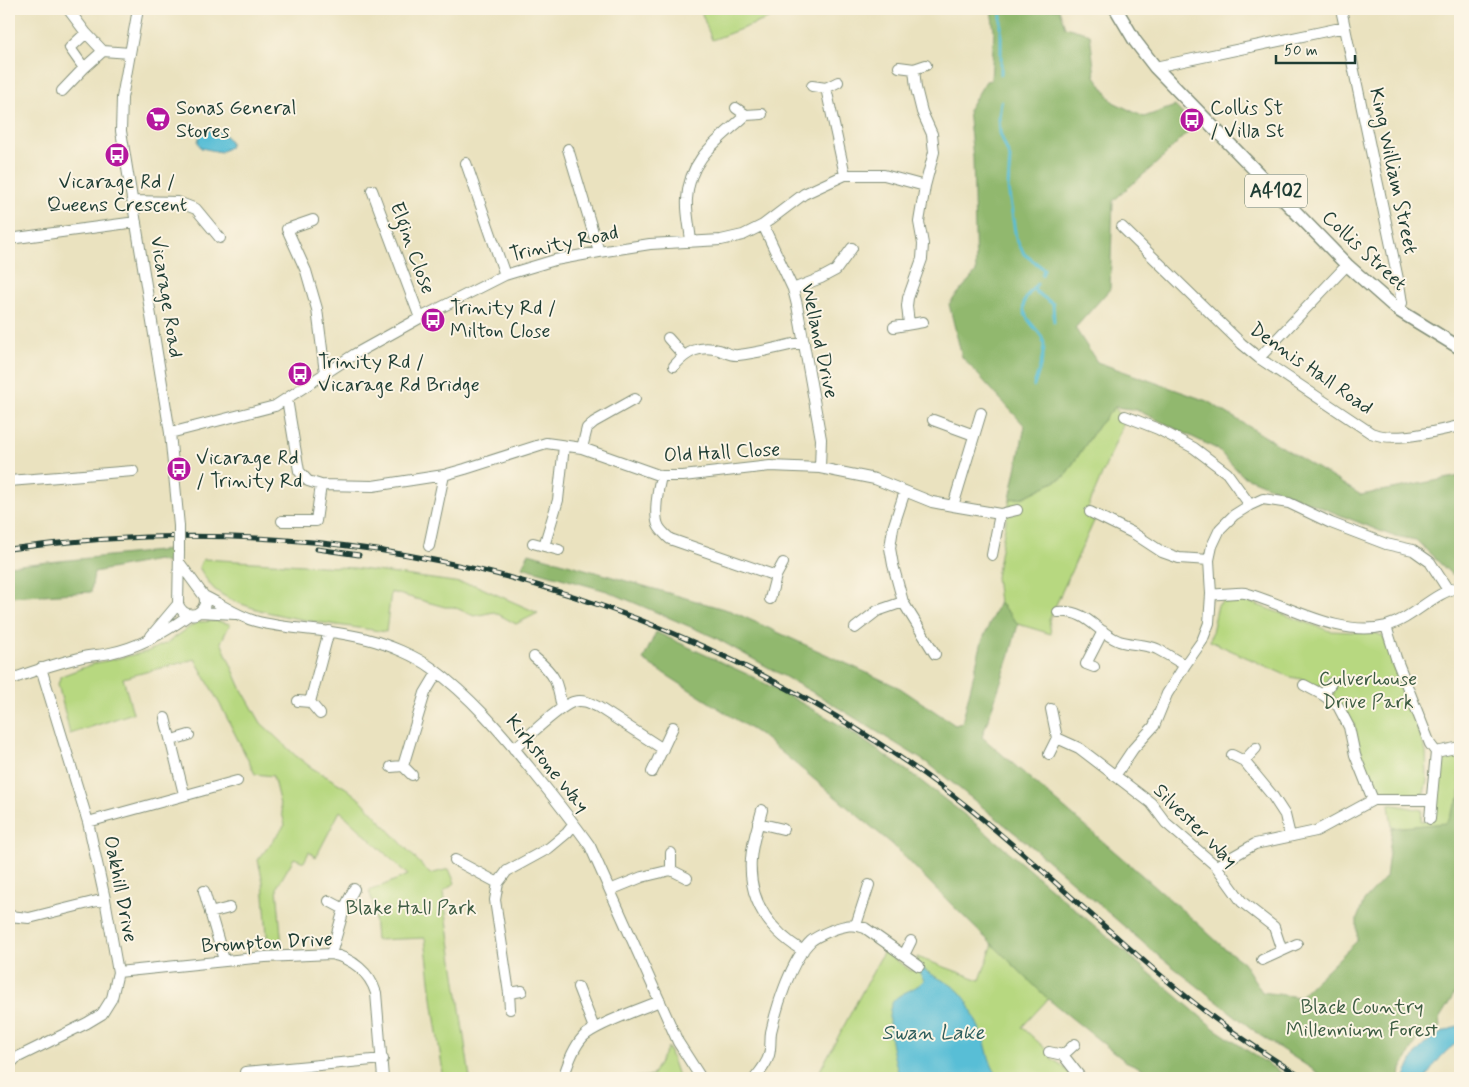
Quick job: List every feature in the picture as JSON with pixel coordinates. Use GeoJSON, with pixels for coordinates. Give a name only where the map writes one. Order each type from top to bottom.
{"type":"FeatureCollection","features":[{"type":"Feature","properties":{"kind":"main road","name":"Collis Street"},"geometry":{"type":"LineString","coordinates":[[1116,9],[1130,34],[1156,67],[1347,265],[1398,310],[1460,348]]}},
{"type":"Feature","properties":{"kind":"street"},"geometry":{"type":"LineString","coordinates":[[68,9],[86,33],[103,51],[130,53]]}},
{"type":"Feature","properties":{"kind":"street","name":"Vicarage Road"},"geometry":{"type":"LineString","coordinates":[[138,9],[122,98],[121,131],[170,433],[179,526],[179,600]]}},
{"type":"Feature","properties":{"kind":"street","name":"King William Street"},"geometry":{"type":"LineString","coordinates":[[1341,9],[1399,284],[1402,303],[1398,310]]}},
{"type":"Feature","properties":{"kind":"street"},"geometry":{"type":"LineString","coordinates":[[1156,67],[1345,27]]}},
{"type":"Feature","properties":{"kind":"street"},"geometry":{"type":"LineString","coordinates":[[84,68],[70,48],[86,33]]}},
{"type":"Feature","properties":{"kind":"street"},"geometry":{"type":"LineString","coordinates":[[62,91],[103,51]]}},
{"type":"Feature","properties":{"kind":"street"},"geometry":{"type":"LineString","coordinates":[[899,67],[914,69],[926,65]]}},
{"type":"Feature","properties":{"kind":"street"},"geometry":{"type":"LineString","coordinates":[[909,324],[908,298],[922,259],[923,244],[919,222],[925,186],[934,152],[932,134],[922,112],[916,88],[914,69]]}},
{"type":"Feature","properties":{"kind":"street"},"geometry":{"type":"LineString","coordinates":[[812,86],[826,88],[838,82]]}},
{"type":"Feature","properties":{"kind":"street"},"geometry":{"type":"LineString","coordinates":[[826,88],[845,175]]}},
{"type":"Feature","properties":{"kind":"street"},"geometry":{"type":"LineString","coordinates":[[736,108],[746,116]]}},
{"type":"Feature","properties":{"kind":"street"},"geometry":{"type":"LineString","coordinates":[[691,242],[687,200],[690,177],[702,156],[746,116],[762,114]]}},
{"type":"Feature","properties":{"kind":"street"},"geometry":{"type":"LineString","coordinates":[[568,149],[600,252]]}},
{"type":"Feature","properties":{"kind":"street"},"geometry":{"type":"LineString","coordinates":[[466,163],[505,275]]}},
{"type":"Feature","properties":{"kind":"street","name":"Trinity Road"},"geometry":{"type":"LineString","coordinates":[[170,433],[275,406],[325,373],[420,318],[505,275],[555,260],[600,252],[650,244],[720,240],[743,235],[764,225],[804,194],[845,175],[884,175],[925,186]]}},
{"type":"Feature","properties":{"kind":"street","name":"Elgin Close"},"geometry":{"type":"LineString","coordinates":[[372,190],[420,318]]}},
{"type":"Feature","properties":{"kind":"street"},"geometry":{"type":"LineString","coordinates":[[133,201],[178,202],[196,209],[220,238]]}},
{"type":"Feature","properties":{"kind":"street"},"geometry":{"type":"LineString","coordinates":[[313,220],[287,229],[306,271],[317,309],[325,373]]}},
{"type":"Feature","properties":{"kind":"street"},"geometry":{"type":"LineString","coordinates":[[9,239],[136,222]]}},
{"type":"Feature","properties":{"kind":"street","name":"Welland Drive"},"geometry":{"type":"LineString","coordinates":[[764,225],[793,289],[821,439],[820,468]]}},
{"type":"Feature","properties":{"kind":"street","name":"Dennis Hall Road"},"geometry":{"type":"LineString","coordinates":[[1122,227],[1242,344],[1259,358],[1371,433],[1381,437],[1397,438],[1460,426]]}},
{"type":"Feature","properties":{"kind":"street"},"geometry":{"type":"LineString","coordinates":[[793,289],[836,270],[852,248]]}},
{"type":"Feature","properties":{"kind":"street"},"geometry":{"type":"LineString","coordinates":[[1259,358],[1347,265]]}},
{"type":"Feature","properties":{"kind":"street"},"geometry":{"type":"LineString","coordinates":[[894,327],[922,322]]}},
{"type":"Feature","properties":{"kind":"street"},"geometry":{"type":"LineString","coordinates":[[668,338],[684,355]]}},
{"type":"Feature","properties":{"kind":"street"},"geometry":{"type":"LineString","coordinates":[[674,366],[684,355],[704,348],[738,355],[804,342]]}},
{"type":"Feature","properties":{"kind":"street"},"geometry":{"type":"LineString","coordinates":[[282,521],[316,521],[321,485],[308,481],[300,471],[288,399]]}},
{"type":"Feature","properties":{"kind":"street"},"geometry":{"type":"LineString","coordinates":[[582,448],[587,428],[594,422],[635,399]]}},
{"type":"Feature","properties":{"kind":"street"},"geometry":{"type":"LineString","coordinates":[[954,506],[981,413]]}},
{"type":"Feature","properties":{"kind":"street"},"geometry":{"type":"LineString","coordinates":[[1125,416],[1158,429],[1194,448],[1227,473],[1250,505]]}},
{"type":"Feature","properties":{"kind":"street"},"geometry":{"type":"LineString","coordinates":[[933,420],[974,435]]}},
{"type":"Feature","properties":{"kind":"street","name":"Old Hall Close"},"geometry":{"type":"LineString","coordinates":[[321,485],[373,486],[444,474],[546,443],[582,448],[661,476],[683,476],[770,466],[820,468],[875,479],[932,502],[1000,514],[1017,510]]}},
{"type":"Feature","properties":{"kind":"street"},"geometry":{"type":"LineString","coordinates":[[544,546],[558,500],[564,446]]}},
{"type":"Feature","properties":{"kind":"street"},"geometry":{"type":"LineString","coordinates":[[9,481],[133,471]]}},
{"type":"Feature","properties":{"kind":"street"},"geometry":{"type":"LineString","coordinates":[[429,546],[444,474]]}},
{"type":"Feature","properties":{"kind":"street"},"geometry":{"type":"LineString","coordinates":[[661,476],[658,490],[657,522],[670,539],[776,576]]}},
{"type":"Feature","properties":{"kind":"street"},"geometry":{"type":"LineString","coordinates":[[905,492],[893,528],[890,548],[892,565],[904,602],[934,654]]}},
{"type":"Feature","properties":{"kind":"street"},"geometry":{"type":"LineString","coordinates":[[1115,776],[1133,750],[1154,726],[1167,694],[1202,641],[1209,623],[1209,560],[1212,546],[1220,529],[1234,514],[1250,505],[1263,499],[1289,503],[1331,523],[1386,544],[1413,550],[1430,562],[1448,590]]}},
{"type":"Feature","properties":{"kind":"street"},"geometry":{"type":"LineString","coordinates":[[1090,512],[1133,533],[1162,552],[1179,558],[1209,560]]}},
{"type":"Feature","properties":{"kind":"street"},"geometry":{"type":"LineString","coordinates":[[992,555],[1000,514]]}},
{"type":"Feature","properties":{"kind":"street"},"geometry":{"type":"LineString","coordinates":[[533,542],[560,550]]}},
{"type":"Feature","properties":{"kind":"street"},"geometry":{"type":"LineString","coordinates":[[9,680],[41,668],[119,651],[147,640],[171,628],[189,615],[200,612],[205,605],[201,592],[179,557]]}},
{"type":"Feature","properties":{"kind":"street"},"geometry":{"type":"LineString","coordinates":[[770,599],[776,576],[783,563]]}},
{"type":"Feature","properties":{"kind":"street"},"geometry":{"type":"LineString","coordinates":[[1210,594],[1225,595],[1242,592],[1326,622],[1359,629],[1386,626],[1413,613],[1448,590],[1460,587]]}},
{"type":"Feature","properties":{"kind":"street"},"geometry":{"type":"LineString","coordinates":[[147,640],[187,588],[201,592]]}},
{"type":"Feature","properties":{"kind":"street","name":"Kirkstone Way"},"geometry":{"type":"LineString","coordinates":[[201,592],[241,615]]}},
{"type":"Feature","properties":{"kind":"street"},"geometry":{"type":"LineString","coordinates":[[179,600],[182,611],[189,615]]}},
{"type":"Feature","properties":{"kind":"street"},"geometry":{"type":"LineString","coordinates":[[855,628],[877,611],[904,602]]}},
{"type":"Feature","properties":{"kind":"street"},"geometry":{"type":"LineString","coordinates":[[1058,612],[1071,611],[1088,619],[1120,641],[1157,649],[1185,665]]}},
{"type":"Feature","properties":{"kind":"street","name":"Kirkstone Way"},"geometry":{"type":"LineString","coordinates":[[200,612],[241,615],[269,624],[329,631],[368,639],[386,645],[431,667],[462,694],[501,733],[590,846],[678,1042],[701,1078]]}},
{"type":"Feature","properties":{"kind":"street"},"geometry":{"type":"LineString","coordinates":[[1386,626],[1396,658],[1430,744],[1436,752],[1435,773],[1430,800],[1430,819]]}},
{"type":"Feature","properties":{"kind":"street"},"geometry":{"type":"LineString","coordinates":[[310,702],[329,631]]}},
{"type":"Feature","properties":{"kind":"street"},"geometry":{"type":"LineString","coordinates":[[1094,667],[1086,664],[1103,631]]}},
{"type":"Feature","properties":{"kind":"street"},"geometry":{"type":"LineString","coordinates":[[534,657],[549,669],[557,681],[562,708]]}},
{"type":"Feature","properties":{"kind":"street","name":"Oakhill Drive"},"geometry":{"type":"LineString","coordinates":[[13,1061],[102,1014],[112,998],[118,972],[105,899],[88,822],[41,668]]}},
{"type":"Feature","properties":{"kind":"street"},"geometry":{"type":"LineString","coordinates":[[403,766],[425,693],[438,673]]}},
{"type":"Feature","properties":{"kind":"street"},"geometry":{"type":"LineString","coordinates":[[1323,695],[1331,683]]}},
{"type":"Feature","properties":{"kind":"street"},"geometry":{"type":"LineString","coordinates":[[1304,685],[1338,706],[1349,727],[1355,755],[1373,800]]}},
{"type":"Feature","properties":{"kind":"street"},"geometry":{"type":"LineString","coordinates":[[298,701],[310,702],[320,714]]}},
{"type":"Feature","properties":{"kind":"street"},"geometry":{"type":"LineString","coordinates":[[514,749],[562,708],[573,702],[588,702],[663,749]]}},
{"type":"Feature","properties":{"kind":"street"},"geometry":{"type":"LineString","coordinates":[[1049,754],[1057,738],[1051,709]]}},
{"type":"Feature","properties":{"kind":"street"},"geometry":{"type":"LineString","coordinates":[[165,718],[184,794]]}},
{"type":"Feature","properties":{"kind":"street"},"geometry":{"type":"LineString","coordinates":[[652,772],[673,727]]}},
{"type":"Feature","properties":{"kind":"street"},"geometry":{"type":"LineString","coordinates":[[172,740],[189,735]]}},
{"type":"Feature","properties":{"kind":"street","name":"Silvester Way"},"geometry":{"type":"LineString","coordinates":[[1057,738],[1080,748],[1151,803],[1166,823],[1216,866],[1242,902],[1274,927],[1282,951]]}},
{"type":"Feature","properties":{"kind":"street"},"geometry":{"type":"LineString","coordinates":[[1436,752],[1460,747]]}},
{"type":"Feature","properties":{"kind":"street"},"geometry":{"type":"LineString","coordinates":[[1244,761],[1256,748]]}},
{"type":"Feature","properties":{"kind":"street"},"geometry":{"type":"LineString","coordinates":[[1232,755],[1244,761],[1272,795],[1285,816],[1290,836]]}},
{"type":"Feature","properties":{"kind":"street"},"geometry":{"type":"LineString","coordinates":[[391,766],[403,766],[412,775]]}},
{"type":"Feature","properties":{"kind":"street"},"geometry":{"type":"LineString","coordinates":[[88,822],[184,794],[237,781]]}},
{"type":"Feature","properties":{"kind":"street"},"geometry":{"type":"LineString","coordinates":[[1216,866],[1255,844],[1316,831],[1373,800],[1430,800]]}},
{"type":"Feature","properties":{"kind":"street"},"geometry":{"type":"LineString","coordinates":[[762,810],[750,859],[751,877],[756,896],[768,921],[777,932],[803,951]]}},
{"type":"Feature","properties":{"kind":"street"},"geometry":{"type":"LineString","coordinates":[[758,823],[783,829]]}},
{"type":"Feature","properties":{"kind":"street"},"geometry":{"type":"LineString","coordinates":[[510,1009],[495,900],[498,883],[507,871],[548,848],[567,833],[574,824]]}},
{"type":"Feature","properties":{"kind":"street"},"geometry":{"type":"LineString","coordinates":[[671,853],[671,870]]}},
{"type":"Feature","properties":{"kind":"street"},"geometry":{"type":"LineString","coordinates":[[455,860],[498,883]]}},
{"type":"Feature","properties":{"kind":"street"},"geometry":{"type":"LineString","coordinates":[[610,890],[642,877],[671,870],[687,878]]}},
{"type":"Feature","properties":{"kind":"street"},"geometry":{"type":"LineString","coordinates":[[856,924],[870,885]]}},
{"type":"Feature","properties":{"kind":"street"},"geometry":{"type":"LineString","coordinates":[[331,954],[344,909],[354,889]]}},
{"type":"Feature","properties":{"kind":"street"},"geometry":{"type":"LineString","coordinates":[[204,890],[224,960]]}},
{"type":"Feature","properties":{"kind":"street"},"geometry":{"type":"LineString","coordinates":[[9,916],[29,918],[105,899]]}},
{"type":"Feature","properties":{"kind":"street"},"geometry":{"type":"LineString","coordinates":[[329,901],[344,909]]}},
{"type":"Feature","properties":{"kind":"street"},"geometry":{"type":"LineString","coordinates":[[210,913],[229,908]]}},
{"type":"Feature","properties":{"kind":"street"},"geometry":{"type":"LineString","coordinates":[[755,1078],[769,1055],[771,1034],[783,994],[803,951],[812,940],[824,933],[848,924],[856,924],[919,966]]}},
{"type":"Feature","properties":{"kind":"street"},"geometry":{"type":"LineString","coordinates":[[904,955],[911,941]]}},
{"type":"Feature","properties":{"kind":"street"},"geometry":{"type":"LineString","coordinates":[[1262,960],[1297,944]]}},
{"type":"Feature","properties":{"kind":"street","name":"Brompton Drive"},"geometry":{"type":"LineString","coordinates":[[118,972],[224,960],[278,956],[340,955],[353,962],[374,985],[383,1059],[383,1078]]}},
{"type":"Feature","properties":{"kind":"street"},"geometry":{"type":"LineString","coordinates":[[578,987],[594,1028]]}},
{"type":"Feature","properties":{"kind":"street"},"geometry":{"type":"LineString","coordinates":[[509,993],[522,991]]}},
{"type":"Feature","properties":{"kind":"street"},"geometry":{"type":"LineString","coordinates":[[563,1078],[584,1035],[594,1028],[660,1002]]}},
{"type":"Feature","properties":{"kind":"street"},"geometry":{"type":"LineString","coordinates":[[1063,1055],[1075,1044]]}},
{"type":"Feature","properties":{"kind":"street"},"geometry":{"type":"LineString","coordinates":[[9,1050],[13,1061]]}},
{"type":"Feature","properties":{"kind":"street"},"geometry":{"type":"LineString","coordinates":[[1049,1052],[1063,1055],[1081,1078]]}},
{"type":"Feature","properties":{"kind":"street"},"geometry":{"type":"LineString","coordinates":[[246,1072],[272,1073],[383,1059]]}},
{"type":"Feature","properties":{"kind":"green space"},"geometry":{"type":"Polygon","coordinates":[[[700,9],[794,9],[712,40],[700,9]]]}},
{"type":"Feature","properties":{"kind":"green space"},"geometry":{"type":"Polygon","coordinates":[[[991,9],[1059,9],[1065,27],[1090,34],[1095,76],[1113,102],[1144,117],[1175,106],[1194,126],[1159,161],[1113,201],[1110,289],[1075,328],[1097,362],[1207,401],[1361,495],[1460,476],[1460,573],[1451,574],[1416,540],[1390,535],[1243,476],[1217,449],[1137,410],[1115,407],[1098,426],[1064,477],[1024,497],[1010,499],[1025,426],[962,357],[949,304],[976,272],[973,158],[968,110],[986,81],[991,80],[994,31],[991,9]]]}},
{"type":"Feature","properties":{"kind":"green space"},"geometry":{"type":"Polygon","coordinates":[[[1115,407],[1124,422],[1085,515],[1095,519],[1049,620],[1051,634],[1018,624],[999,602],[996,577],[1010,499],[1024,497],[1064,477],[1098,426],[1115,407]]]}},
{"type":"Feature","properties":{"kind":"green space"},"geometry":{"type":"Polygon","coordinates":[[[169,550],[172,565],[158,560],[94,572],[91,592],[9,597],[9,566],[169,550]]]}},
{"type":"Feature","properties":{"kind":"green space","name":"Black Country Millennium Forest"},"geometry":{"type":"Polygon","coordinates":[[[529,553],[731,611],[900,688],[955,725],[962,723],[982,641],[999,602],[1018,624],[1009,658],[982,737],[1224,948],[1243,962],[1262,992],[1299,997],[1357,941],[1357,919],[1364,901],[1386,877],[1392,828],[1446,823],[1460,797],[1460,985],[1439,1019],[1440,1028],[1419,1037],[1401,1069],[1400,1078],[1326,1078],[1261,1036],[1154,952],[1031,846],[929,764],[821,697],[714,637],[607,591],[522,567],[529,553]]]}},
{"type":"Feature","properties":{"kind":"green space"},"geometry":{"type":"Polygon","coordinates":[[[203,559],[354,568],[475,585],[538,613],[516,624],[494,612],[474,616],[454,607],[445,607],[391,592],[386,632],[322,623],[271,613],[248,607],[229,599],[214,589],[206,578],[199,567],[203,559]]]}},
{"type":"Feature","properties":{"kind":"green space","name":"Culverhouse Drive Park"},"geometry":{"type":"Polygon","coordinates":[[[1224,601],[1246,601],[1330,631],[1375,633],[1383,636],[1426,752],[1427,780],[1424,793],[1415,795],[1374,791],[1365,772],[1354,725],[1333,696],[1336,685],[1331,683],[1315,686],[1302,679],[1290,677],[1210,641],[1218,605],[1224,601]]]}},
{"type":"Feature","properties":{"kind":"green space","name":"Blake Hall Park"},"geometry":{"type":"Polygon","coordinates":[[[217,621],[230,624],[221,642],[241,688],[261,723],[296,756],[346,788],[362,801],[430,874],[449,869],[455,883],[443,892],[470,1078],[441,1078],[442,1066],[425,938],[376,940],[373,903],[369,891],[408,875],[340,811],[316,857],[309,852],[304,862],[294,858],[277,887],[282,947],[268,948],[263,882],[258,860],[285,825],[273,776],[255,774],[195,659],[123,678],[133,713],[70,734],[58,684],[61,676],[96,663],[146,652],[167,643],[197,622],[217,621]]]}},
{"type":"Feature","properties":{"kind":"green space","name":"Black Country Millennium Forest"},"geometry":{"type":"Polygon","coordinates":[[[656,632],[749,675],[798,701],[847,729],[912,774],[970,819],[1215,1029],[1289,1078],[1164,1078],[1125,1061],[1048,999],[892,844],[762,736],[643,660],[656,632]]]}},
{"type":"Feature","properties":{"kind":"green space"},"geometry":{"type":"Polygon","coordinates":[[[1460,755],[1460,797],[1446,824],[1392,828],[1389,804],[1422,810],[1421,821],[1435,819],[1442,759],[1460,755]]]}},
{"type":"Feature","properties":{"kind":"green space"},"geometry":{"type":"Polygon","coordinates":[[[993,944],[1048,999],[1022,1027],[1073,1078],[816,1078],[884,951],[911,971],[919,966],[917,957],[980,980],[993,944]]]}},
{"type":"Feature","properties":{"kind":"green space"},"geometry":{"type":"Polygon","coordinates":[[[668,1047],[678,1076],[676,1078],[634,1078],[652,1076],[668,1047]]]}},
{"type":"Feature","properties":{"kind":"water"},"geometry":{"type":"Polygon","coordinates":[[[210,130],[220,133],[229,139],[231,146],[221,152],[201,148],[198,142],[200,135],[210,130]]]}},
{"type":"Feature","properties":{"kind":"water","name":"Swan Lake"},"geometry":{"type":"Polygon","coordinates":[[[922,968],[950,984],[964,997],[983,1037],[992,1065],[1000,1078],[900,1078],[890,1038],[889,1015],[895,999],[922,983],[924,980],[919,972],[922,968]]]}},
{"type":"Feature","properties":{"kind":"water"},"geometry":{"type":"Polygon","coordinates":[[[1460,1025],[1460,1041],[1441,1057],[1426,1078],[1405,1078],[1414,1058],[1425,1044],[1440,1034],[1460,1025]]]}},
{"type":"Feature","properties":{"kind":"waterway"},"geometry":{"type":"LineString","coordinates":[[1001,9],[1001,74]]}},
{"type":"Feature","properties":{"kind":"waterway"},"geometry":{"type":"LineString","coordinates":[[1001,102],[999,117],[1000,133],[1010,158],[1008,188],[1016,238],[1024,254],[1044,269],[1042,275]]}},
{"type":"Feature","properties":{"kind":"waterway"},"geometry":{"type":"LineString","coordinates":[[1034,386],[1043,356],[1044,344],[1042,336],[1025,315],[1024,305],[1028,295],[1037,284]]}},
{"type":"Feature","properties":{"kind":"waterway"},"geometry":{"type":"LineString","coordinates":[[1034,288],[1036,292],[1053,304],[1054,322]]}},
{"type":"Feature","properties":{"kind":"railway"},"geometry":{"type":"LineString","coordinates":[[9,549],[136,538],[262,538],[385,551],[505,576],[622,613],[735,662],[845,722],[951,794],[1015,846],[1139,956],[1206,1012],[1303,1078]]}},
{"type":"Feature","properties":{"kind":"railway"},"geometry":{"type":"LineString","coordinates":[[317,549],[359,555]]}},
{"type":"Feature","properties":{"kind":"place","name":"Sonas General Stores"},"geometry":{"type":"Point","coordinates":[158,119]}},
{"type":"Feature","properties":{"kind":"place","name":"Collis St / Villa St"},"geometry":{"type":"Point","coordinates":[1192,120]}},
{"type":"Feature","properties":{"kind":"place","name":"Vicarage Rd / Queens Crescent"},"geometry":{"type":"Point","coordinates":[117,155]}},
{"type":"Feature","properties":{"kind":"place","name":"Trinity Rd / Milton Close"},"geometry":{"type":"Point","coordinates":[433,320]}},
{"type":"Feature","properties":{"kind":"place","name":"Trinity Rd / Vicarage Rd Bridge"},"geometry":{"type":"Point","coordinates":[300,374]}},
{"type":"Feature","properties":{"kind":"place","name":"Vicarage Rd / Trinity Rd"},"geometry":{"type":"Point","coordinates":[179,469]}}]}
